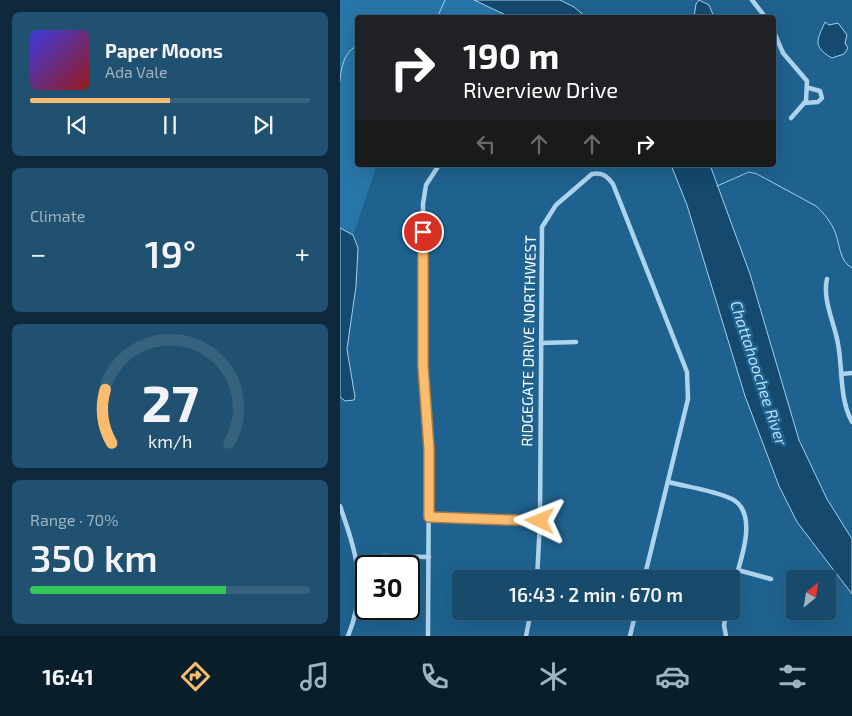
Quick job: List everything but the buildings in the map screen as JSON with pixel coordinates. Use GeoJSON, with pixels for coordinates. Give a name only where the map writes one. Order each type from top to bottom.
{"type":"FeatureCollection","features":[{"type":"Feature","properties":{"kind":"street"},"geometry":{"type":"LineString","coordinates":[[752,0],[764,15]]}},
{"type":"Feature","properties":{"kind":"street"},"geometry":{"type":"LineString","coordinates":[[776,37],[783,53],[808,82],[809,88],[804,103],[791,118]]}},
{"type":"Feature","properties":{"kind":"street"},"geometry":{"type":"LineString","coordinates":[[804,103],[818,102],[822,98],[820,91],[809,88]]}},
{"type":"Feature","properties":{"kind":"street"},"geometry":{"type":"LineString","coordinates":[[428,636],[429,449],[423,366],[423,204],[426,186],[438,167]]}},
{"type":"Feature","properties":{"kind":"street","name":"RIDGEGATE DRIVE NORTHWEST"},"geometry":{"type":"LineString","coordinates":[[537,570],[540,521],[542,227],[556,206],[592,174],[606,176],[613,184],[686,372],[688,400],[646,570]]}},
{"type":"Feature","properties":{"kind":"street"},"geometry":{"type":"LineString","coordinates":[[827,279],[826,292],[838,341],[844,399],[852,422]]}},
{"type":"Feature","properties":{"kind":"street"},"geometry":{"type":"LineString","coordinates":[[541,343],[576,342]]}},
{"type":"Feature","properties":{"kind":"street"},"geometry":{"type":"LineString","coordinates":[[841,374],[852,373]]}},
{"type":"Feature","properties":{"kind":"street"},"geometry":{"type":"LineString","coordinates":[[668,482],[727,497],[742,508],[746,517],[746,533],[738,570]]}},
{"type":"Feature","properties":{"kind":"street"},"geometry":{"type":"LineString","coordinates":[[340,506],[351,537],[360,579],[359,599],[348,636]]}},
{"type":"Feature","properties":{"kind":"street"},"geometry":{"type":"LineString","coordinates":[[429,517],[540,521]]}},
{"type":"Feature","properties":{"kind":"street"},"geometry":{"type":"LineString","coordinates":[[420,557],[429,557]]}},
{"type":"Feature","properties":{"kind":"street"},"geometry":{"type":"LineString","coordinates":[[740,571],[770,579]]}},
{"type":"Feature","properties":{"kind":"street"},"geometry":{"type":"LineString","coordinates":[[526,636],[529,620]]}},
{"type":"Feature","properties":{"kind":"street"},"geometry":{"type":"LineString","coordinates":[[630,636],[634,620]]}},
{"type":"Feature","properties":{"kind":"street"},"geometry":{"type":"LineString","coordinates":[[725,620],[726,636]]}},
{"type":"Feature","properties":{"kind":"shaded area"},"geometry":{"type":"Polygon","coordinates":[[[340,0],[474,0],[505,15],[355,15],[355,167],[376,167],[353,235],[340,228],[340,0]]]}},
{"type":"Feature","properties":{"kind":"water"},"geometry":{"type":"Polygon","coordinates":[[[474,0],[560,0],[574,7],[584,15],[506,15],[474,0]]]}},
{"type":"Feature","properties":{"kind":"water"},"geometry":{"type":"Polygon","coordinates":[[[699,0],[709,5],[713,15],[694,15],[696,4],[699,0]]]}},
{"type":"Feature","properties":{"kind":"water"},"geometry":{"type":"Polygon","coordinates":[[[825,22],[829,25],[838,23],[847,35],[845,43],[848,48],[844,54],[832,58],[821,50],[818,42],[825,22]]]}},
{"type":"Feature","properties":{"kind":"water","name":"Chattahoochee River"},"geometry":{"type":"Polygon","coordinates":[[[672,167],[711,167],[750,274],[799,440],[827,499],[852,539],[852,594],[836,573],[836,570],[834,570],[797,522],[779,486],[745,396],[687,205],[672,167]]]}},
{"type":"Feature","properties":{"kind":"water"},"geometry":{"type":"Polygon","coordinates":[[[340,228],[353,235],[358,248],[356,286],[347,349],[355,397],[354,400],[345,401],[340,397],[340,228]]]}},
{"type":"Feature","properties":{"kind":"waterway"},"geometry":{"type":"LineString","coordinates":[[438,15],[445,0]]}},
{"type":"Feature","properties":{"kind":"waterway"},"geometry":{"type":"LineString","coordinates":[[340,81],[342,65],[346,56],[355,47]]}},
{"type":"Feature","properties":{"kind":"waterway"},"geometry":{"type":"LineString","coordinates":[[717,186],[749,172],[757,174],[816,206],[831,225],[837,237],[842,257],[852,268]]}},
{"type":"Feature","properties":{"kind":"route"},"geometry":{"type":"LineString","coordinates":[[423,232],[422,326],[429,449],[429,517],[540,521]]}}]}
